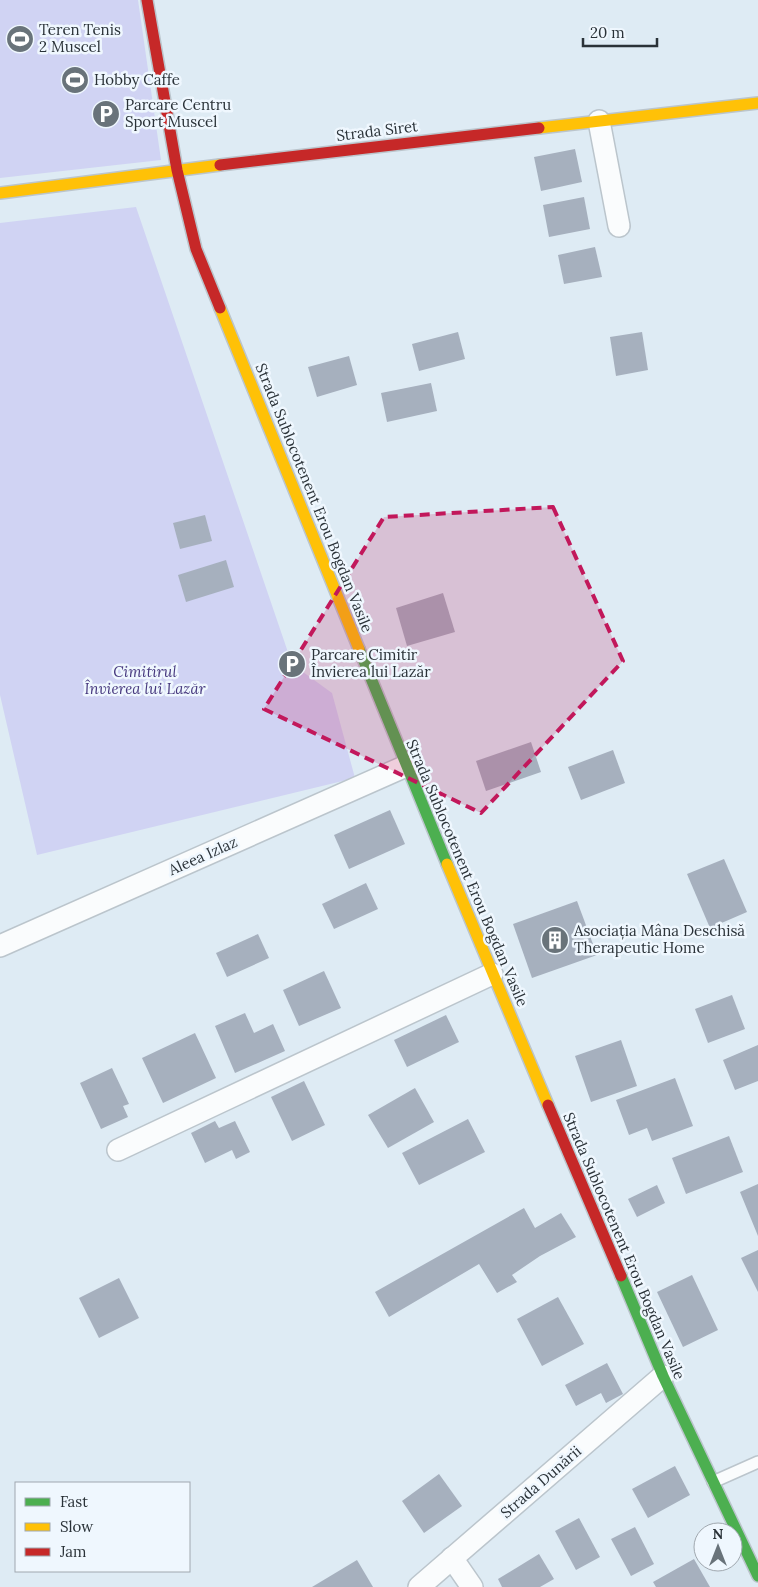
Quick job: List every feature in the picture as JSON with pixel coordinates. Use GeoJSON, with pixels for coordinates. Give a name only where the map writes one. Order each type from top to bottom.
{"type":"FeatureCollection","features":[{"type":"Feature","properties":{"kind":"street","name":"Strada Sublocotenent Erou Bogdan Vasile"},"geometry":{"type":"LineString","coordinates":[[147,0],[177,170],[196,249],[492,974],[663,1376],[758,1576]]}},
{"type":"Feature","properties":{"kind":"street","name":"Strada Siret"},"geometry":{"type":"LineString","coordinates":[[0,193],[177,170],[758,103]]}},
{"type":"Feature","properties":{"kind":"street"},"geometry":{"type":"LineString","coordinates":[[599,121],[619,226]]}},
{"type":"Feature","properties":{"kind":"street","name":"Aleea Izlaz"},"geometry":{"type":"LineString","coordinates":[[0,946],[406,766]]}},
{"type":"Feature","properties":{"kind":"street"},"geometry":{"type":"LineString","coordinates":[[118,1150],[492,974]]}},
{"type":"Feature","properties":{"kind":"street","name":"Strada Dunării"},"geometry":{"type":"LineString","coordinates":[[419,1587],[663,1376]]}},
{"type":"Feature","properties":{"kind":"street"},"geometry":{"type":"LineString","coordinates":[[452,1558],[472,1587]]}},
{"type":"Feature","properties":{"kind":"lane"},"geometry":{"type":"LineString","coordinates":[[713,1482],[758,1462]]}},
{"type":"Feature","properties":{"kind":"highlighted area"},"geometry":{"type":"Polygon","coordinates":[[[553,507],[623,661],[481,813],[264,709],[384,517],[553,507]]]}},
{"type":"Feature","properties":{"kind":"green space","name":"Hobby Caffe"},"geometry":{"type":"Polygon","coordinates":[[[0,0],[138,0],[161,160],[0,178],[0,0]]]}},
{"type":"Feature","properties":{"kind":"green space","name":"Cimitirul Învierea lui Lazăr"},"geometry":{"type":"Polygon","coordinates":[[[136,207],[292,664],[332,693],[355,778],[37,855],[0,695],[0,223],[136,207]]]}},
{"type":"Feature","properties":{"kind":"building"},"geometry":{"type":"Polygon","coordinates":[[[575,149],[582,182],[541,191],[534,157],[575,149]]]}},
{"type":"Feature","properties":{"kind":"building"},"geometry":{"type":"Polygon","coordinates":[[[584,197],[590,229],[549,237],[543,205],[584,197]]]}},
{"type":"Feature","properties":{"kind":"building"},"geometry":{"type":"Polygon","coordinates":[[[595,247],[602,277],[564,284],[558,255],[595,247]]]}},
{"type":"Feature","properties":{"kind":"building"},"geometry":{"type":"Polygon","coordinates":[[[458,332],[465,359],[419,371],[412,344],[458,332]]]}},
{"type":"Feature","properties":{"kind":"building"},"geometry":{"type":"Polygon","coordinates":[[[642,332],[648,370],[616,376],[610,337],[642,332]]]}},
{"type":"Feature","properties":{"kind":"building"},"geometry":{"type":"Polygon","coordinates":[[[349,356],[357,385],[317,397],[308,367],[349,356]]]}},
{"type":"Feature","properties":{"kind":"building"},"geometry":{"type":"Polygon","coordinates":[[[431,383],[437,411],[387,422],[381,393],[431,383]]]}},
{"type":"Feature","properties":{"kind":"building"},"geometry":{"type":"Polygon","coordinates":[[[205,515],[212,541],[180,549],[173,523],[205,515]]]}},
{"type":"Feature","properties":{"kind":"building"},"geometry":{"type":"Polygon","coordinates":[[[226,560],[234,587],[186,602],[178,575],[226,560]]]}},
{"type":"Feature","properties":{"kind":"building"},"geometry":{"type":"Polygon","coordinates":[[[443,593],[455,632],[407,646],[396,608],[443,593]]]}},
{"type":"Feature","properties":{"kind":"building"},"geometry":{"type":"Polygon","coordinates":[[[531,742],[541,772],[486,791],[476,761],[531,742]]]}},
{"type":"Feature","properties":{"kind":"building"},"geometry":{"type":"Polygon","coordinates":[[[613,750],[625,783],[581,800],[568,767],[613,750]]]}},
{"type":"Feature","properties":{"kind":"building"},"geometry":{"type":"Polygon","coordinates":[[[390,810],[405,844],[349,869],[334,835],[390,810]]]}},
{"type":"Feature","properties":{"kind":"building"},"geometry":{"type":"Polygon","coordinates":[[[724,859],[747,912],[710,928],[687,874],[724,859]]]}},
{"type":"Feature","properties":{"kind":"building"},"geometry":{"type":"Polygon","coordinates":[[[366,883],[378,909],[334,929],[322,904],[366,883]]]}},
{"type":"Feature","properties":{"kind":"building","name":"Asociația Mâna Deschisă Therapeutic Home"},"geometry":{"type":"Polygon","coordinates":[[[577,901],[597,955],[532,978],[513,924],[577,901]]]}},
{"type":"Feature","properties":{"kind":"building"},"geometry":{"type":"Polygon","coordinates":[[[258,934],[269,958],[227,977],[216,953],[258,934]]]}},
{"type":"Feature","properties":{"kind":"building"},"geometry":{"type":"Polygon","coordinates":[[[324,971],[341,1008],[299,1026],[283,990],[324,971]]]}},
{"type":"Feature","properties":{"kind":"building"},"geometry":{"type":"Polygon","coordinates":[[[732,995],[745,1029],[708,1043],[695,1009],[732,995]]]}},
{"type":"Feature","properties":{"kind":"building"},"geometry":{"type":"Polygon","coordinates":[[[245,1013],[254,1033],[273,1024],[285,1051],[235,1073],[215,1026],[245,1013]]]}},
{"type":"Feature","properties":{"kind":"building"},"geometry":{"type":"Polygon","coordinates":[[[446,1015],[459,1042],[407,1067],[394,1040],[446,1015]]]}},
{"type":"Feature","properties":{"kind":"building"},"geometry":{"type":"Polygon","coordinates":[[[195,1033],[216,1078],[163,1103],[142,1058],[195,1033]]]}},
{"type":"Feature","properties":{"kind":"building"},"geometry":{"type":"Polygon","coordinates":[[[621,1040],[637,1086],[591,1102],[575,1056],[621,1040]]]}},
{"type":"Feature","properties":{"kind":"building"},"geometry":{"type":"Polygon","coordinates":[[[758,1045],[758,1081],[735,1090],[723,1060],[758,1045]]]}},
{"type":"Feature","properties":{"kind":"building"},"geometry":{"type":"Polygon","coordinates":[[[112,1068],[129,1104],[123,1106],[128,1117],[101,1129],[80,1083],[112,1068]]]}},
{"type":"Feature","properties":{"kind":"building"},"geometry":{"type":"Polygon","coordinates":[[[675,1078],[693,1126],[652,1141],[647,1128],[629,1135],[616,1100],[675,1078]]]}},
{"type":"Feature","properties":{"kind":"building"},"geometry":{"type":"Polygon","coordinates":[[[304,1081],[325,1125],[292,1141],[271,1097],[304,1081]]]}},
{"type":"Feature","properties":{"kind":"building"},"geometry":{"type":"Polygon","coordinates":[[[415,1088],[434,1122],[388,1148],[368,1115],[415,1088]]]}},
{"type":"Feature","properties":{"kind":"building"},"geometry":{"type":"Polygon","coordinates":[[[468,1119],[485,1152],[419,1185],[402,1153],[468,1119]]]}},
{"type":"Feature","properties":{"kind":"building"},"geometry":{"type":"Polygon","coordinates":[[[215,1121],[219,1128],[235,1121],[250,1152],[236,1159],[232,1150],[205,1163],[191,1133],[215,1121]]]}},
{"type":"Feature","properties":{"kind":"building"},"geometry":{"type":"Polygon","coordinates":[[[729,1136],[743,1172],[686,1194],[672,1158],[729,1136]]]}},
{"type":"Feature","properties":{"kind":"building"},"geometry":{"type":"Polygon","coordinates":[[[758,1184],[758,1236],[740,1192],[758,1184]]]}},
{"type":"Feature","properties":{"kind":"building"},"geometry":{"type":"Polygon","coordinates":[[[657,1185],[665,1203],[637,1217],[628,1199],[657,1185]]]}},
{"type":"Feature","properties":{"kind":"building"},"geometry":{"type":"Polygon","coordinates":[[[524,1208],[535,1228],[561,1213],[576,1237],[540,1256],[512,1275],[517,1282],[497,1293],[479,1264],[389,1317],[375,1292],[524,1208]]]}},
{"type":"Feature","properties":{"kind":"building"},"geometry":{"type":"Polygon","coordinates":[[[758,1250],[758,1292],[741,1258],[758,1250]]]}},
{"type":"Feature","properties":{"kind":"building"},"geometry":{"type":"Polygon","coordinates":[[[692,1275],[718,1330],[683,1347],[657,1292],[692,1275]]]}},
{"type":"Feature","properties":{"kind":"building"},"geometry":{"type":"Polygon","coordinates":[[[119,1278],[139,1318],[99,1338],[79,1298],[119,1278]]]}},
{"type":"Feature","properties":{"kind":"building"},"geometry":{"type":"Polygon","coordinates":[[[558,1297],[584,1344],[542,1366],[517,1319],[558,1297]]]}},
{"type":"Feature","properties":{"kind":"building"},"geometry":{"type":"Polygon","coordinates":[[[607,1363],[623,1394],[606,1403],[601,1393],[576,1406],[565,1385],[607,1363]]]}},
{"type":"Feature","properties":{"kind":"building"},"geometry":{"type":"Polygon","coordinates":[[[675,1466],[690,1495],[648,1518],[632,1489],[675,1466]]]}},
{"type":"Feature","properties":{"kind":"building"},"geometry":{"type":"Polygon","coordinates":[[[439,1474],[462,1506],[424,1533],[402,1501],[439,1474]]]}},
{"type":"Feature","properties":{"kind":"building"},"geometry":{"type":"Polygon","coordinates":[[[579,1518],[600,1557],[576,1570],[555,1531],[579,1518]]]}},
{"type":"Feature","properties":{"kind":"building"},"geometry":{"type":"Polygon","coordinates":[[[635,1527],[654,1564],[631,1576],[611,1539],[635,1527]]]}},
{"type":"Feature","properties":{"kind":"building"},"geometry":{"type":"Polygon","coordinates":[[[539,1554],[554,1579],[540,1587],[502,1587],[498,1579],[539,1554]]]}},
{"type":"Feature","properties":{"kind":"building"},"geometry":{"type":"Polygon","coordinates":[[[357,1560],[373,1587],[312,1587],[357,1560]]]}},
{"type":"Feature","properties":{"kind":"building"},"geometry":{"type":"Polygon","coordinates":[[[693,1560],[693,1572],[701,1572],[710,1587],[656,1587],[653,1582],[693,1560]]]}},
{"type":"Feature","properties":{"kind":"traffic: fast"},"geometry":{"type":"LineString","coordinates":[[359,649],[447,864]]}},
{"type":"Feature","properties":{"kind":"traffic: fast"},"geometry":{"type":"LineString","coordinates":[[621,1276],[663,1376],[758,1576]]}},
{"type":"Feature","properties":{"kind":"traffic: slow"},"geometry":{"type":"LineString","coordinates":[[539,128],[758,103]]}},
{"type":"Feature","properties":{"kind":"traffic: slow"},"geometry":{"type":"LineString","coordinates":[[0,193],[220,165]]}},
{"type":"Feature","properties":{"kind":"traffic: slow"},"geometry":{"type":"LineString","coordinates":[[220,308],[359,649]]}},
{"type":"Feature","properties":{"kind":"traffic: slow"},"geometry":{"type":"LineString","coordinates":[[447,864],[548,1105]]}},
{"type":"Feature","properties":{"kind":"traffic: jam"},"geometry":{"type":"LineString","coordinates":[[147,0],[177,170],[196,249],[220,308]]}},
{"type":"Feature","properties":{"kind":"traffic: jam"},"geometry":{"type":"LineString","coordinates":[[220,165],[539,128]]}},
{"type":"Feature","properties":{"kind":"traffic: jam"},"geometry":{"type":"LineString","coordinates":[[548,1105],[621,1276]]}},
{"type":"Feature","properties":{"kind":"place","name":"Teren Tenis 2 Muscel"},"geometry":{"type":"Point","coordinates":[20,39]}},
{"type":"Feature","properties":{"kind":"place","name":"Hobby Caffe"},"geometry":{"type":"Point","coordinates":[75,80]}},
{"type":"Feature","properties":{"kind":"place","name":"Parcare Centru Sport Muscel"},"geometry":{"type":"Point","coordinates":[106,114]}},
{"type":"Feature","properties":{"kind":"place","name":"Parcare Cimitir Învierea lui Lazăr"},"geometry":{"type":"Point","coordinates":[292,664]}},
{"type":"Feature","properties":{"kind":"place","name":"Asociația Mâna Deschisă Therapeutic Home"},"geometry":{"type":"Point","coordinates":[555,940]}}]}
